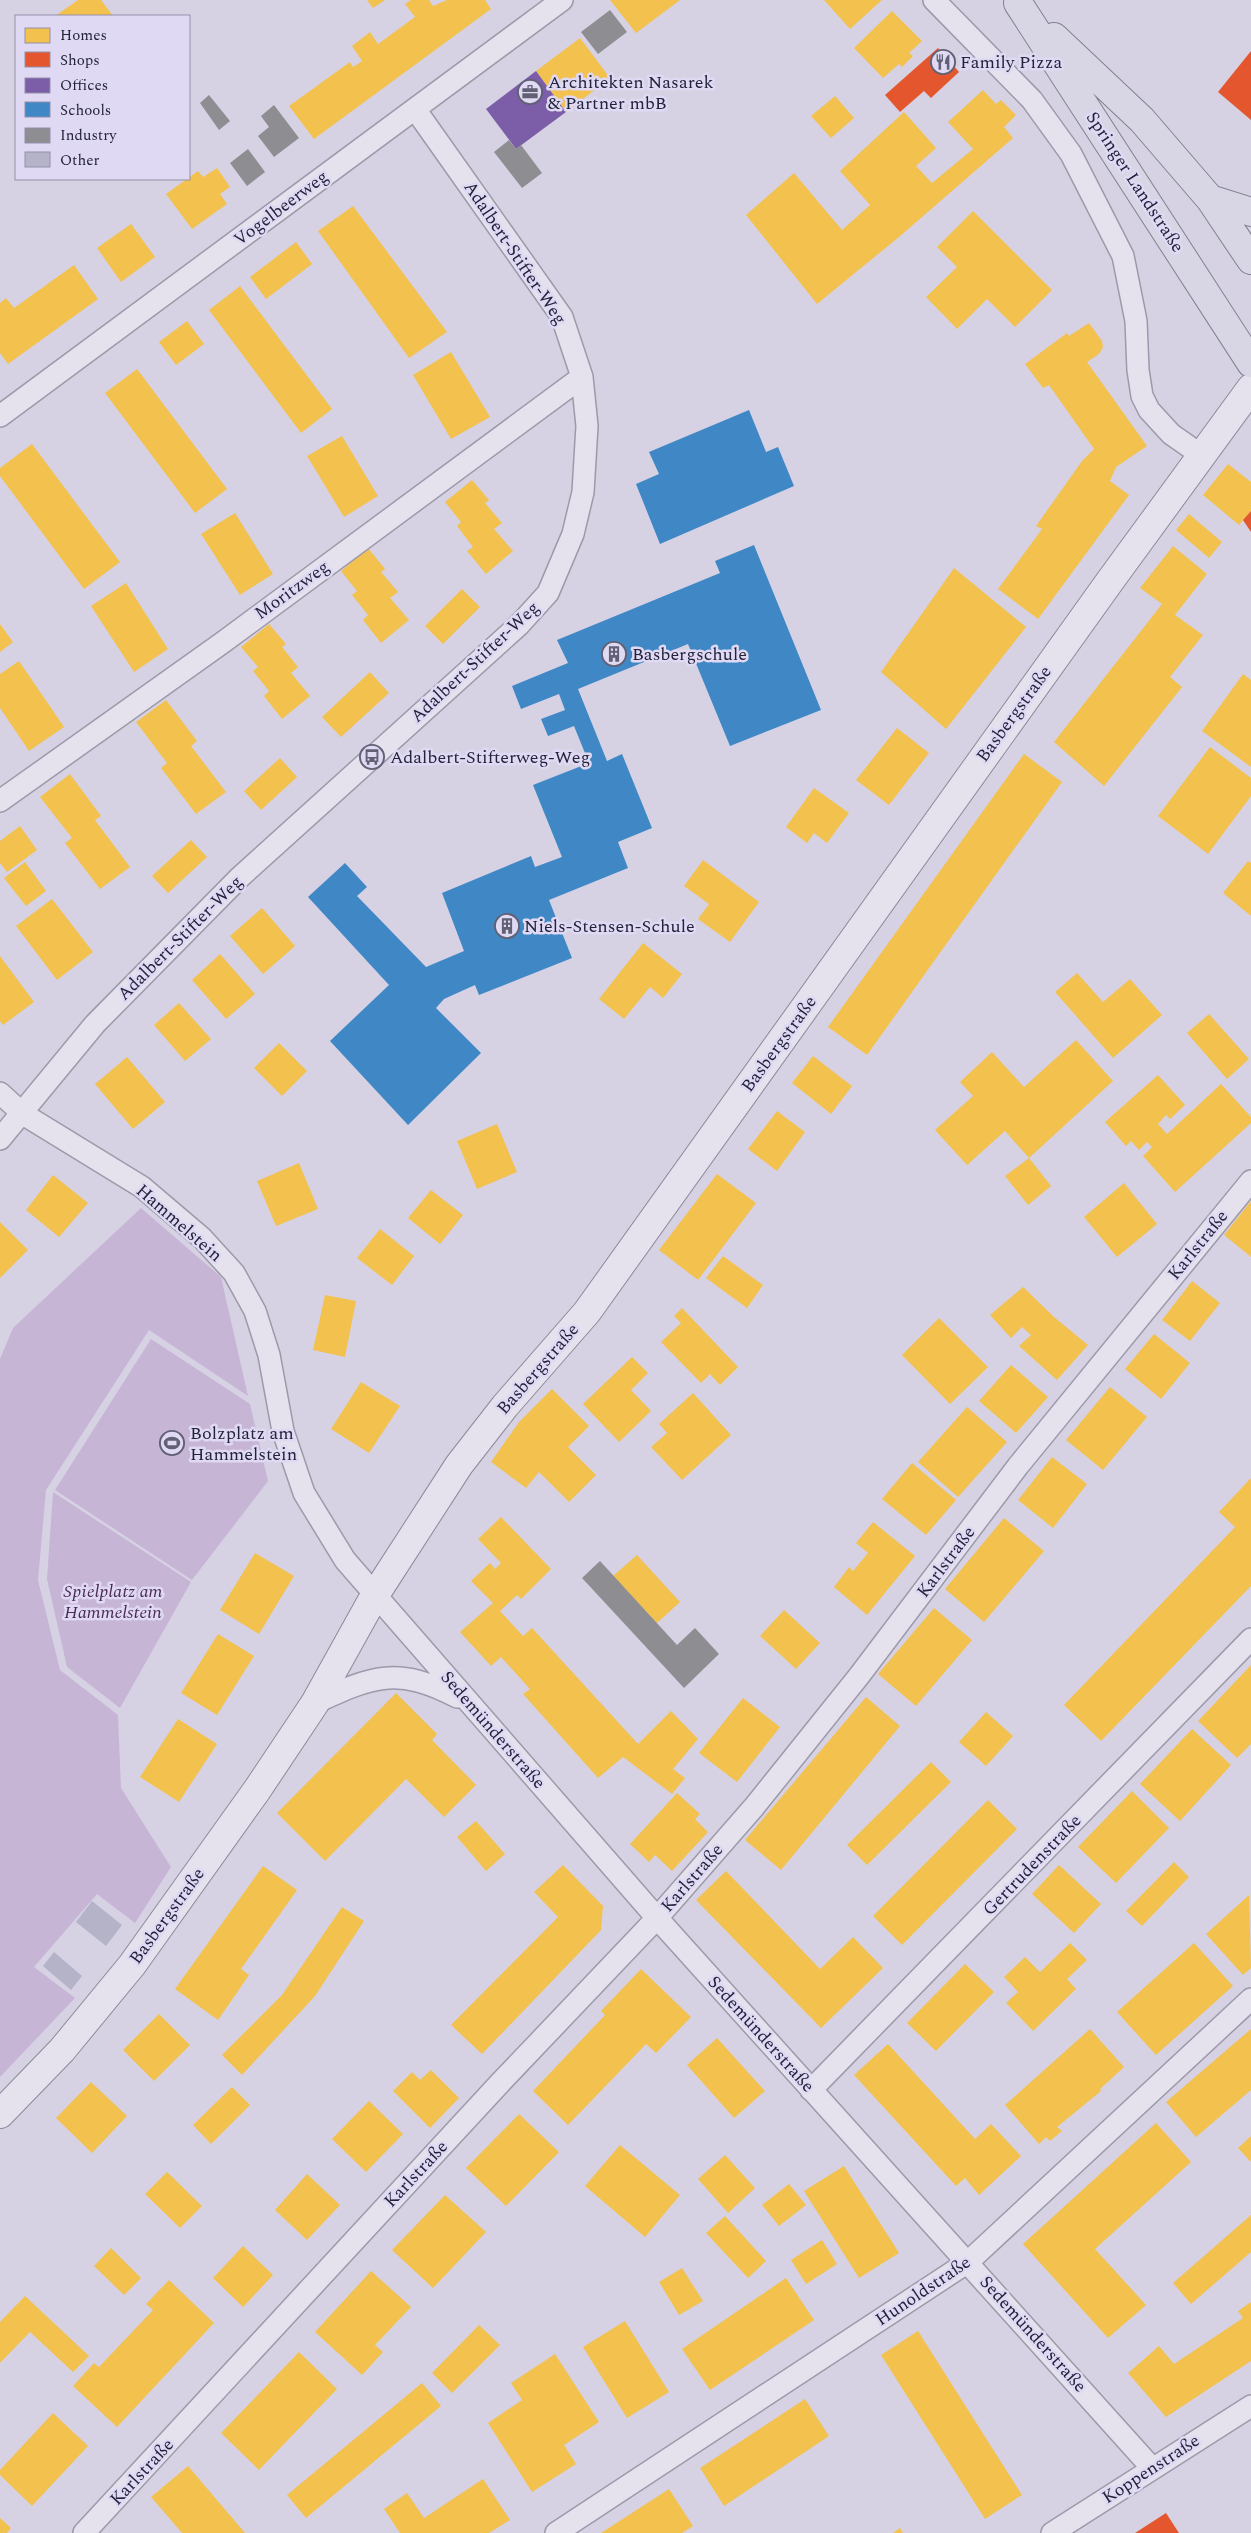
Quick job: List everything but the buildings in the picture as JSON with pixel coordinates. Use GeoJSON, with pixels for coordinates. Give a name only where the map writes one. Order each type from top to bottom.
{"type":"FeatureCollection","features":[{"type":"Feature","properties":{"kind":"main road","name":"Springer Landstraße"},"geometry":{"type":"LineString","coordinates":[[1017,1],[1142,120],[1210,199],[1251,260]]}},
{"type":"Feature","properties":{"kind":"main road","name":"Springer Landstraße"},"geometry":{"type":"LineString","coordinates":[[1017,1],[1251,363]]}},
{"type":"Feature","properties":{"kind":"main road"},"geometry":{"type":"LineString","coordinates":[[1210,199],[1251,212]]}},
{"type":"Feature","properties":{"kind":"main road","name":"Basbergstraße"},"geometry":{"type":"LineString","coordinates":[[0,2114],[62,2050],[132,1965],[257,1790],[315,1703],[375,1595],[459,1465],[505,1406],[587,1312],[1201,455],[1251,388]]}},
{"type":"Feature","properties":{"kind":"street","name":"Vogelbeerweg"},"geometry":{"type":"LineString","coordinates":[[0,416],[562,0]]}},
{"type":"Feature","properties":{"kind":"street"},"geometry":{"type":"LineString","coordinates":[[934,0],[1032,100],[1070,154],[1123,256],[1136,321],[1138,370],[1142,396],[1149,410],[1171,434],[1201,455]]}},
{"type":"Feature","properties":{"kind":"street","name":"Adalbert-Stifter-Weg"},"geometry":{"type":"LineString","coordinates":[[0,1139],[23,1114],[96,1024],[239,878],[519,625],[548,593],[573,534],[583,492],[587,426],[582,377],[562,317],[415,109]]}},
{"type":"Feature","properties":{"kind":"street","name":"Moritzweg"},"geometry":{"type":"LineString","coordinates":[[0,801],[222,643],[582,377]]}},
{"type":"Feature","properties":{"kind":"street","name":"Hammelstein"},"geometry":{"type":"LineString","coordinates":[[0,1093],[23,1114],[142,1187],[202,1238],[234,1272],[255,1311],[269,1355],[283,1431],[304,1494],[337,1549],[375,1595]]}},
{"type":"Feature","properties":{"kind":"street","name":"Karlstraße"},"geometry":{"type":"LineString","coordinates":[[84,2533],[500,2083],[657,1918],[766,1794],[859,1676],[1018,1466],[1251,1180]]}},
{"type":"Feature","properties":{"kind":"street","name":"Sedemünderstraße"},"geometry":{"type":"LineString","coordinates":[[375,1595],[657,1918],[1152,2468]]}},
{"type":"Feature","properties":{"kind":"street","name":"Gertrudenstraße"},"geometry":{"type":"LineString","coordinates":[[811,2090],[1251,1639]]}},
{"type":"Feature","properties":{"kind":"street"},"geometry":{"type":"LineString","coordinates":[[315,1703],[353,1685],[395,1676],[431,1683],[471,1704]]}},
{"type":"Feature","properties":{"kind":"street","name":"Hunoldstraße"},"geometry":{"type":"LineString","coordinates":[[556,2533],[968,2262],[1251,1999]]}},
{"type":"Feature","properties":{"kind":"street","name":"Koppenstraße"},"geometry":{"type":"LineString","coordinates":[[1052,2533],[1251,2406]]}},
{"type":"Feature","properties":{"kind":"green space"},"geometry":{"type":"Polygon","coordinates":[[[141,1208],[221,1277],[248,1396],[149,1330],[46,1490],[38,1580],[60,1670],[118,1715],[121,1788],[171,1867],[135,1923],[97,1894],[34,1967],[75,1998],[0,2077],[0,1359],[13,1328],[141,1208]]]}},
{"type":"Feature","properties":{"kind":"green space","name":"Bolzplatz am Hammelstein"},"geometry":{"type":"Polygon","coordinates":[[[151,1339],[250,1404],[268,1481],[192,1580],[55,1490],[151,1339]]]}},
{"type":"Feature","properties":{"kind":"green space","name":"Spielplatz am Hammelstein"},"geometry":{"type":"Polygon","coordinates":[[[53,1492],[191,1582],[120,1708],[67,1667],[47,1579],[53,1492]]]}},
{"type":"Feature","properties":{"kind":"place","name":"Family Pizza"},"geometry":{"type":"Point","coordinates":[943,62]}},
{"type":"Feature","properties":{"kind":"place","name":"Architekten Nasarek & Partner mbB"},"geometry":{"type":"Point","coordinates":[530,92]}},
{"type":"Feature","properties":{"kind":"place","name":"Basbergschule"},"geometry":{"type":"Point","coordinates":[614,654]}},
{"type":"Feature","properties":{"kind":"place","name":"Adalbert-Stifterweg-Weg"},"geometry":{"type":"Point","coordinates":[372,757]}},
{"type":"Feature","properties":{"kind":"place","name":"Niels-Stensen-Schule"},"geometry":{"type":"Point","coordinates":[507,926]}},
{"type":"Feature","properties":{"kind":"place","name":"Bolzplatz am Hammelstein"},"geometry":{"type":"Point","coordinates":[172,1443]}}]}
